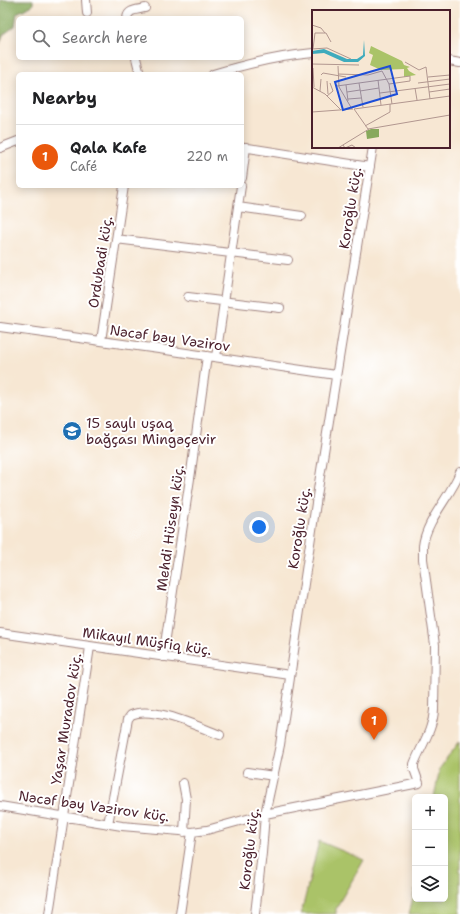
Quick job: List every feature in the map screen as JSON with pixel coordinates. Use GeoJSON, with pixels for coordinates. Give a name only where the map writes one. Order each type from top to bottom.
{"type":"FeatureCollection","features":[{"type":"Feature","properties":{"kind":"street"},"geometry":{"type":"LineString","coordinates":[[86,0],[87,13]]}},
{"type":"Feature","properties":{"kind":"street"},"geometry":{"type":"LineString","coordinates":[[128,16],[131,11],[145,8]]}},
{"type":"Feature","properties":{"kind":"street"},"geometry":{"type":"LineString","coordinates":[[219,72],[282,56],[312,53]]}},
{"type":"Feature","properties":{"kind":"street"},"geometry":{"type":"LineString","coordinates":[[136,60],[140,72]]}},
{"type":"Feature","properties":{"kind":"street"},"geometry":{"type":"LineString","coordinates":[[450,61],[460,63]]}},
{"type":"Feature","properties":{"kind":"street"},"geometry":{"type":"LineString","coordinates":[[0,148],[16,142]]}},
{"type":"Feature","properties":{"kind":"street"},"geometry":{"type":"LineString","coordinates":[[244,147],[370,167]]}},
{"type":"Feature","properties":{"kind":"street","name":"Koroğlu küç."},"geometry":{"type":"LineString","coordinates":[[254,914],[262,853],[265,814],[280,745],[336,375],[373,148]]}},
{"type":"Feature","properties":{"kind":"street","name":"Ordubadi küç."},"geometry":{"type":"LineString","coordinates":[[101,341],[124,188]]}},
{"type":"Feature","properties":{"kind":"street"},"geometry":{"type":"LineString","coordinates":[[216,357],[241,188]]}},
{"type":"Feature","properties":{"kind":"street"},"geometry":{"type":"LineString","coordinates":[[238,207],[302,216]]}},
{"type":"Feature","properties":{"kind":"street"},"geometry":{"type":"LineString","coordinates":[[116,239],[288,260]]}},
{"type":"Feature","properties":{"kind":"street"},"geometry":{"type":"LineString","coordinates":[[188,297],[280,308]]}},
{"type":"Feature","properties":{"kind":"street","name":"Nəcəf bəy Vəzirov"},"geometry":{"type":"LineString","coordinates":[[0,327],[336,375]]}},
{"type":"Feature","properties":{"kind":"street","name":"Mehdi Hüseyn küç."},"geometry":{"type":"LineString","coordinates":[[163,657],[207,356]]}},
{"type":"Feature","properties":{"kind":"street","name":"Nəcəf bəy Vəzirov küç."},"geometry":{"type":"LineString","coordinates":[[0,806],[108,824],[188,832],[207,830],[265,814],[419,783],[414,764],[430,732],[434,710],[435,645],[423,559],[423,546],[432,523],[460,472]]}},
{"type":"Feature","properties":{"kind":"street","name":"Mikayıl Müşfiq küç."},"geometry":{"type":"LineString","coordinates":[[0,633],[290,675]]}},
{"type":"Feature","properties":{"kind":"street","name":"Yaşar Muradov küç."},"geometry":{"type":"LineString","coordinates":[[49,914],[90,647]]}},
{"type":"Feature","properties":{"kind":"street"},"geometry":{"type":"LineString","coordinates":[[108,824],[128,719],[131,715],[145,712],[163,715],[220,735]]}},
{"type":"Feature","properties":{"kind":"street"},"geometry":{"type":"LineString","coordinates":[[247,772],[274,776]]}},
{"type":"Feature","properties":{"kind":"street"},"geometry":{"type":"LineString","coordinates":[[180,914],[188,832],[186,799],[183,783]]}},
{"type":"Feature","properties":{"kind":"green space"},"geometry":{"type":"Polygon","coordinates":[[[0,0],[33,0],[33,5],[17,13],[15,26],[3,35],[0,44],[0,0]]]}},
{"type":"Feature","properties":{"kind":"green space"},"geometry":{"type":"Polygon","coordinates":[[[460,741],[460,914],[409,914],[412,902],[448,902],[448,794],[435,794],[440,768],[460,741]]]}},
{"type":"Feature","properties":{"kind":"green space"},"geometry":{"type":"Polygon","coordinates":[[[319,841],[364,860],[336,908],[336,914],[301,914],[319,841]]]}},
{"type":"Feature","properties":{"kind":"place","name":"15 saylı uşaq bağçası Mingəçevir"},"geometry":{"type":"Point","coordinates":[72,431]}},
{"type":"Feature","properties":{"kind":"place","name":"Qala Kafe"},"geometry":{"type":"Point","coordinates":[374,740]}}]}
